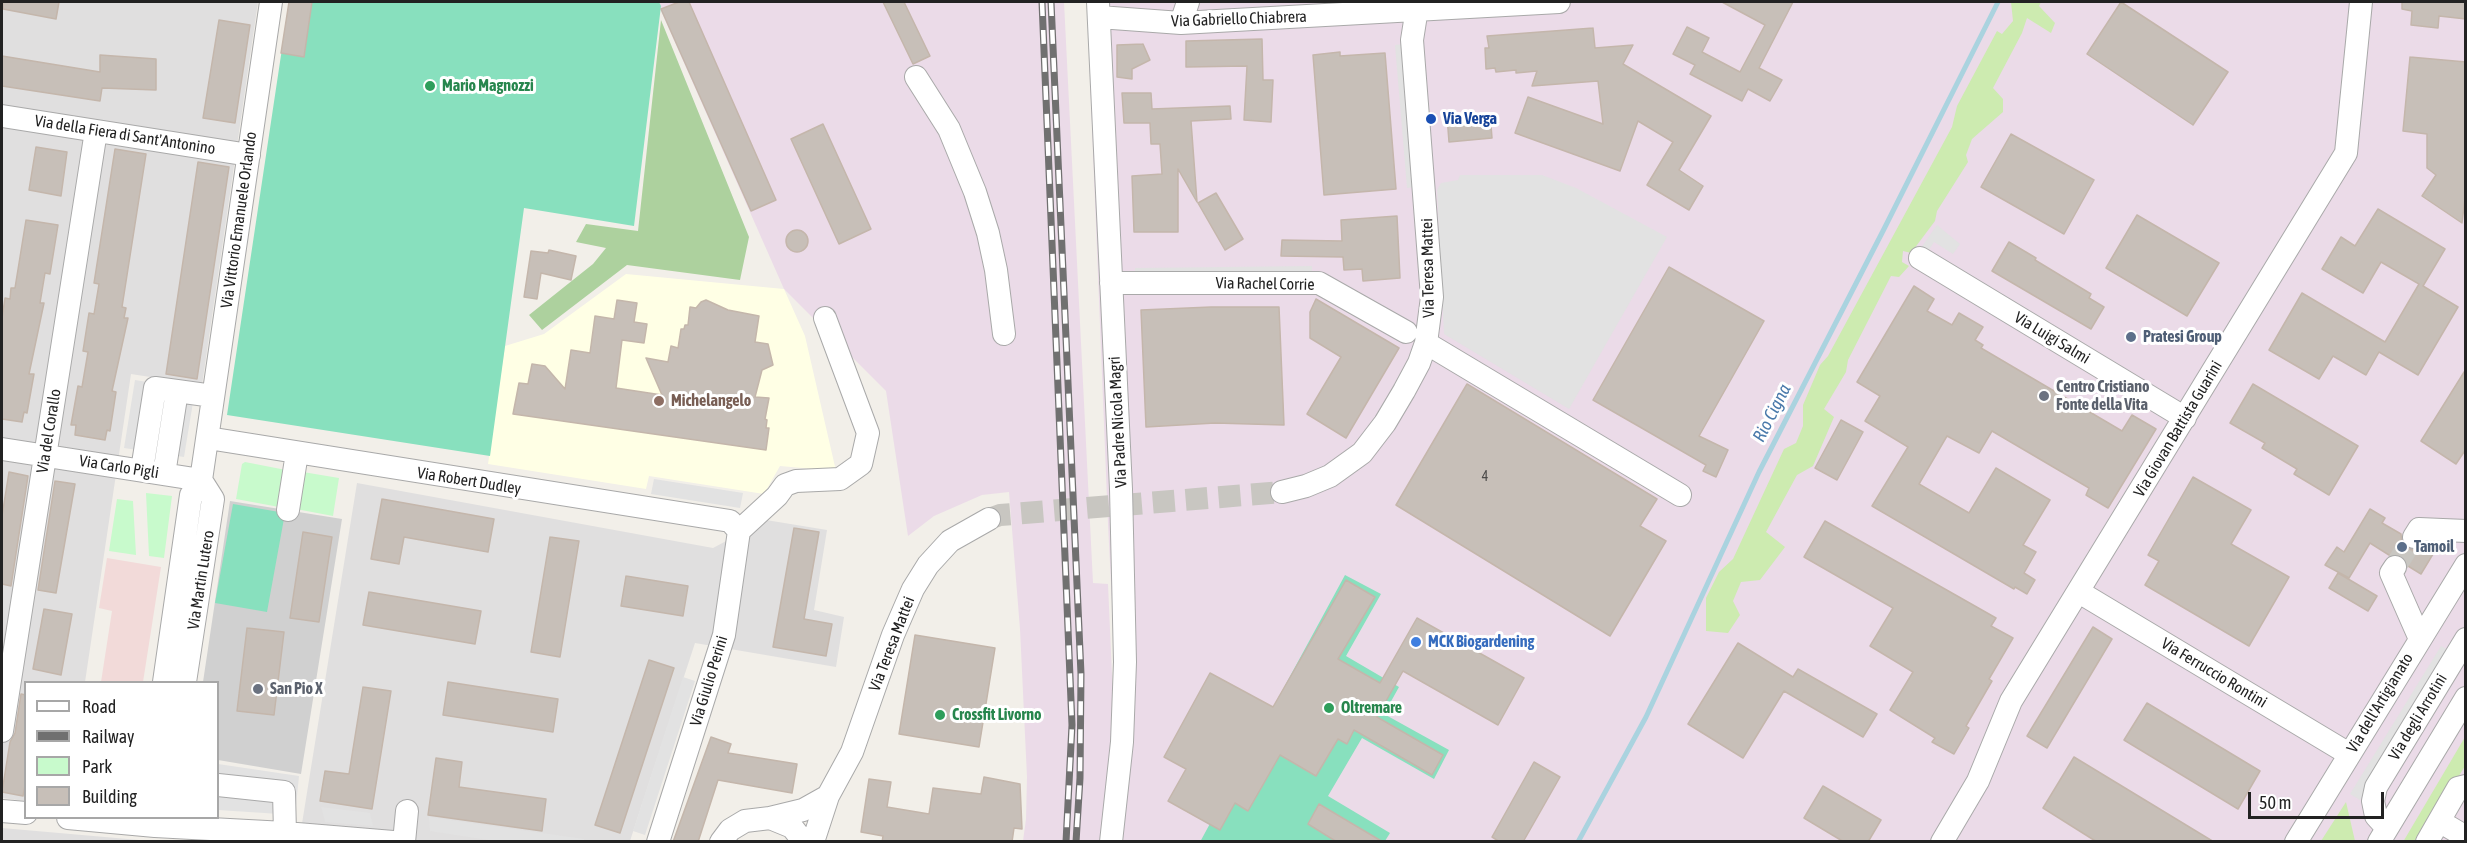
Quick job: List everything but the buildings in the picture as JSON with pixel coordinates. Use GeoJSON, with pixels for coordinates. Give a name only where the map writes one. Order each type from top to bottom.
{"type":"FeatureCollection","features":[{"type":"Feature","properties":{"kind":"street","name":"Via Vittorio Emanuele Orlando"},"geometry":{"type":"LineString","coordinates":[[208,438],[271,2]]}},
{"type":"Feature","properties":{"kind":"street","name":"Via Gabriello Chiabrera"},"geometry":{"type":"LineString","coordinates":[[1099,9],[1184,12],[1559,2]]}},
{"type":"Feature","properties":{"kind":"street","name":"Via Giovan Battista Guarini"},"geometry":{"type":"LineString","coordinates":[[1942,842],[1978,781],[2010,701],[2185,418],[2212,383],[2346,153],[2361,2]]}},
{"type":"Feature","properties":{"kind":"street","name":"Via Teresa Mattei"},"geometry":{"type":"LineString","coordinates":[[1282,492],[1306,486],[1330,476],[1362,453],[1385,423],[1404,391],[1419,363],[1426,343],[1431,297],[1412,40],[1417,6]]}},
{"type":"Feature","properties":{"kind":"street","name":"Via Padre Nicola Magri"},"geometry":{"type":"LineString","coordinates":[[1099,9],[1122,506],[1125,692],[1111,842]]}},
{"type":"Feature","properties":{"kind":"street"},"geometry":{"type":"LineString","coordinates":[[916,77],[949,129],[975,192],[988,233],[996,270],[1004,334]]}},
{"type":"Feature","properties":{"kind":"street","name":"Via della Fiera di Sant'Antonino"},"geometry":{"type":"LineString","coordinates":[[2,116],[96,131],[189,135],[249,155]]}},
{"type":"Feature","properties":{"kind":"street","name":"Via del Corallo"},"geometry":{"type":"LineString","coordinates":[[2,731],[96,131]]}},
{"type":"Feature","properties":{"kind":"street","name":"Via Luigi Salmi"},"geometry":{"type":"LineString","coordinates":[[1920,258],[2185,418]]}},
{"type":"Feature","properties":{"kind":"street","name":"Via Rachel Corrie"},"geometry":{"type":"LineString","coordinates":[[1111,283],[1319,283],[1406,332]]}},
{"type":"Feature","properties":{"kind":"street"},"geometry":{"type":"LineString","coordinates":[[734,526],[777,496],[785,485],[796,481],[840,479],[861,464],[868,434],[825,318]]}},
{"type":"Feature","properties":{"kind":"street"},"geometry":{"type":"LineString","coordinates":[[1426,343],[1680,495]]}},
{"type":"Feature","properties":{"kind":"street"},"geometry":{"type":"LineString","coordinates":[[153,472],[154,388],[213,396]]}},
{"type":"Feature","properties":{"kind":"street","name":"Via Robert Dudley"},"geometry":{"type":"LineString","coordinates":[[208,438],[734,526]]}},
{"type":"Feature","properties":{"kind":"street","name":"Via Martin Lutero"},"geometry":{"type":"LineString","coordinates":[[164,681],[191,495],[201,480],[208,438]]}},
{"type":"Feature","properties":{"kind":"street","name":"Via Carlo Pigli"},"geometry":{"type":"LineString","coordinates":[[2,449],[201,480]]}},
{"type":"Feature","properties":{"kind":"street"},"geometry":{"type":"LineString","coordinates":[[288,510],[297,453]]}},
{"type":"Feature","properties":{"kind":"street","name":"Via Martin Lutero"},"geometry":{"type":"LineString","coordinates":[[185,681],[213,499],[201,480]]}},
{"type":"Feature","properties":{"kind":"street","name":"Via Teresa Mattei"},"geometry":{"type":"LineString","coordinates":[[813,842],[828,796],[852,752],[893,635],[918,580],[928,565],[950,542],[989,519]]}},
{"type":"Feature","properties":{"kind":"street","name":"Via Giulio Perini"},"geometry":{"type":"LineString","coordinates":[[658,842],[724,635],[734,526]]}},
{"type":"Feature","properties":{"kind":"street"},"geometry":{"type":"LineString","coordinates":[[2414,537],[2419,529],[2466,531]]}},
{"type":"Feature","properties":{"kind":"street","name":"Via dell'Artigianato"},"geometry":{"type":"LineString","coordinates":[[2296,841],[2466,565]]}},
{"type":"Feature","properties":{"kind":"street"},"geometry":{"type":"LineString","coordinates":[[2395,567],[2391,573],[2420,639]]}},
{"type":"Feature","properties":{"kind":"street","name":"Via Ferruccio Rontini"},"geometry":{"type":"LineString","coordinates":[[2079,592],[2349,754]]}},
{"type":"Feature","properties":{"kind":"street","name":"Via degli Arrotini"},"geometry":{"type":"LineString","coordinates":[[2383,835],[2373,801],[2376,788],[2466,639]]}},
{"type":"Feature","properties":{"kind":"street","name":"Via degli Arrotini"},"geometry":{"type":"LineString","coordinates":[[2383,835],[2466,698]]}},
{"type":"Feature","properties":{"kind":"street"},"geometry":{"type":"LineString","coordinates":[[219,785],[284,792],[285,832]]}},
{"type":"Feature","properties":{"kind":"street"},"geometry":{"type":"LineString","coordinates":[[2427,842],[2458,788],[2466,786]]}},
{"type":"Feature","properties":{"kind":"street"},"geometry":{"type":"LineString","coordinates":[[722,842],[730,830],[745,821],[803,810],[828,796]]}},
{"type":"Feature","properties":{"kind":"street"},"geometry":{"type":"LineString","coordinates":[[2,811],[24,813]]}},
{"type":"Feature","properties":{"kind":"street"},"geometry":{"type":"LineString","coordinates":[[404,842],[407,812]]}},
{"type":"Feature","properties":{"kind":"street"},"geometry":{"type":"LineString","coordinates":[[770,818],[792,827],[804,842]]}},
{"type":"Feature","properties":{"kind":"street"},"geometry":{"type":"LineString","coordinates":[[79,819],[154,826],[285,832],[393,842]]}},
{"type":"Feature","properties":{"kind":"street"},"geometry":{"type":"LineString","coordinates":[[2439,821],[2466,837]]}},
{"type":"Feature","properties":{"kind":"shaded area"},"geometry":{"type":"Polygon","coordinates":[[[2,2],[258,2],[202,385],[131,374],[85,681],[24,681],[24,801],[2,798],[2,2]]]}},
{"type":"Feature","properties":{"kind":"shaded area"},"geometry":{"type":"Polygon","coordinates":[[[657,2],[1064,2],[1093,583],[1108,584],[1114,721],[1104,841],[1023,841],[1027,777],[1020,629],[1009,492],[982,495],[934,516],[908,536],[886,391],[784,289],[657,2]]]}},
{"type":"Feature","properties":{"kind":"shaded area"},"geometry":{"type":"Polygon","coordinates":[[[1087,2],[2465,2],[2465,841],[1106,841],[1118,720],[1087,2]]]}},
{"type":"Feature","properties":{"kind":"shaded area"},"geometry":{"type":"Polygon","coordinates":[[[1403,44],[1416,187],[1407,188],[1395,45],[1403,44]]]}},
{"type":"Feature","properties":{"kind":"shaded area"},"geometry":{"type":"Polygon","coordinates":[[[1460,175],[1542,175],[1576,188],[1667,237],[1569,409],[1444,334],[1437,190],[1441,183],[1458,180],[1460,175]]]}},
{"type":"Feature","properties":{"kind":"shaded area"},"geometry":{"type":"Polygon","coordinates":[[[1937,225],[1960,244],[1953,254],[1934,242],[1918,267],[1911,262],[1937,225]]]}},
{"type":"Feature","properties":{"kind":"shaded area"},"geometry":{"type":"Polygon","coordinates":[[[1312,266],[1312,274],[1135,276],[1135,268],[1312,266]]]}},
{"type":"Feature","properties":{"kind":"shaded area","name":"Michelangelo"},"geometry":{"type":"Polygon","coordinates":[[[626,274],[784,289],[805,336],[836,471],[780,466],[764,494],[649,476],[646,489],[488,464],[505,346],[544,334],[626,274]]]}},
{"type":"Feature","properties":{"kind":"shaded area"},"geometry":{"type":"Polygon","coordinates":[[[135,380],[195,390],[184,457],[124,448],[135,380]]]}},
{"type":"Feature","properties":{"kind":"shaded area"},"geometry":{"type":"Polygon","coordinates":[[[654,479],[743,493],[740,508],[651,494],[654,479]]]}},
{"type":"Feature","properties":{"kind":"shaded area"},"geometry":{"type":"Polygon","coordinates":[[[357,483],[713,548],[766,520],[827,530],[814,610],[844,617],[836,667],[695,643],[630,841],[299,842],[357,483]]]}},
{"type":"Feature","properties":{"kind":"shaded area","name":"San Pio X"},"geometry":{"type":"Polygon","coordinates":[[[230,501],[342,519],[301,774],[219,760],[219,681],[203,681],[230,501]]]}},
{"type":"Feature","properties":{"kind":"shaded area"},"geometry":{"type":"Polygon","coordinates":[[[107,558],[161,567],[143,681],[101,681],[112,611],[99,608],[107,558]]]}},
{"type":"Feature","properties":{"kind":"shaded area"},"geometry":{"type":"Polygon","coordinates":[[[2441,646],[2450,651],[2360,800],[2350,794],[2441,646]]]}},
{"type":"Feature","properties":{"kind":"shaded area"},"geometry":{"type":"Polygon","coordinates":[[[683,677],[695,681],[645,835],[633,831],[683,677]]]}},
{"type":"Feature","properties":{"kind":"shaded area"},"geometry":{"type":"Polygon","coordinates":[[[219,764],[299,776],[295,815],[219,810],[219,764]]]}},
{"type":"Feature","properties":{"kind":"shaded area"},"geometry":{"type":"Polygon","coordinates":[[[321,807],[370,813],[373,826],[325,822],[321,807]]]}},
{"type":"Feature","properties":{"kind":"shaded area"},"geometry":{"type":"Polygon","coordinates":[[[429,817],[584,839],[584,841],[501,842],[430,831],[429,817]]]}},
{"type":"Feature","properties":{"kind":"shaded area"},"geometry":{"type":"Polygon","coordinates":[[[2,828],[139,840],[140,841],[2,841],[2,828]]]}},
{"type":"Feature","properties":{"kind":"green space"},"geometry":{"type":"Polygon","coordinates":[[[289,2],[659,2],[661,6],[634,226],[524,208],[490,456],[227,415],[289,2]]]}},
{"type":"Feature","properties":{"kind":"green space"},"geometry":{"type":"Polygon","coordinates":[[[2011,2],[2041,2],[2039,6],[2055,23],[2051,33],[2027,18],[2022,33],[1993,88],[2003,99],[2003,112],[1972,139],[1966,155],[1968,162],[1937,211],[1935,221],[1911,253],[1903,251],[1902,262],[1909,266],[1899,277],[1891,276],[1848,360],[1846,372],[1824,409],[1834,417],[1813,466],[1797,475],[1766,532],[1785,547],[1760,580],[1741,582],[1733,601],[1740,615],[1728,633],[1706,631],[1706,598],[1719,572],[1733,559],[1784,449],[1796,443],[1803,426],[1803,405],[1820,365],[1828,356],[1952,127],[1957,106],[1997,31],[2002,34],[2013,21],[2011,2]]]}},
{"type":"Feature","properties":{"kind":"green space"},"geometry":{"type":"Polygon","coordinates":[[[661,20],[749,237],[740,280],[627,265],[542,330],[529,315],[593,264],[606,248],[576,242],[586,224],[638,231],[661,20]]]}},
{"type":"Feature","properties":{"kind":"green space"},"geometry":{"type":"Polygon","coordinates":[[[245,462],[286,470],[279,507],[236,499],[242,464],[245,462]]]}},
{"type":"Feature","properties":{"kind":"green space"},"geometry":{"type":"Polygon","coordinates":[[[303,472],[339,478],[333,516],[296,509],[303,472]]]}},
{"type":"Feature","properties":{"kind":"green space"},"geometry":{"type":"Polygon","coordinates":[[[146,493],[172,496],[164,558],[149,556],[146,493]]]}},
{"type":"Feature","properties":{"kind":"green space"},"geometry":{"type":"Polygon","coordinates":[[[117,499],[133,501],[136,555],[109,551],[117,499]]]}},
{"type":"Feature","properties":{"kind":"green space"},"geometry":{"type":"Polygon","coordinates":[[[233,504],[285,513],[267,612],[215,603],[233,504]]]}},
{"type":"Feature","properties":{"kind":"green space","name":"Oltremare"},"geometry":{"type":"Polygon","coordinates":[[[1345,575],[1381,594],[1346,656],[1399,687],[1384,714],[1449,750],[1434,779],[1362,738],[1328,796],[1390,833],[1385,841],[1200,842],[1345,575]]]}},
{"type":"Feature","properties":{"kind":"green space"},"geometry":{"type":"Polygon","coordinates":[[[2465,737],[2465,766],[2419,841],[2403,842],[2465,737]]]}},
{"type":"Feature","properties":{"kind":"green space"},"geometry":{"type":"Polygon","coordinates":[[[2346,802],[2355,841],[2321,841],[2346,802]]]}},
{"type":"Feature","properties":{"kind":"waterway","name":"Rio Cigna"},"geometry":{"type":"LineString","coordinates":[[1578,842],[1646,717],[1759,472],[1998,2]]}},
{"type":"Feature","properties":{"kind":"tunnel"},"geometry":{"type":"LineString","coordinates":[[989,519],[1000,515],[1282,492]]}},
{"type":"Feature","properties":{"kind":"tunnel"},"geometry":{"type":"LineString","coordinates":[[2395,567],[2414,537]]}},
{"type":"Feature","properties":{"kind":"railway"},"geometry":{"type":"LineString","coordinates":[[1042,2],[1072,725],[1066,842]]}},
{"type":"Feature","properties":{"kind":"railway"},"geometry":{"type":"LineString","coordinates":[[1051,2],[1081,674],[1080,778],[1076,842]]}},
{"type":"Feature","properties":{"kind":"place","name":"Mario Magnozzi"},"geometry":{"type":"Point","coordinates":[430,86]}},
{"type":"Feature","properties":{"kind":"place","name":"Via Verga"},"geometry":{"type":"Point","coordinates":[1431,119]}},
{"type":"Feature","properties":{"kind":"place","name":"Pratesi Group"},"geometry":{"type":"Point","coordinates":[2131,337]}},
{"type":"Feature","properties":{"kind":"place","name":"Centro Cristiano Fonte della Vita"},"geometry":{"type":"Point","coordinates":[2044,396]}},
{"type":"Feature","properties":{"kind":"place","name":"Michelangelo"},"geometry":{"type":"Point","coordinates":[659,401]}},
{"type":"Feature","properties":{"kind":"place","name":"Tamoil"},"geometry":{"type":"Point","coordinates":[2402,547]}},
{"type":"Feature","properties":{"kind":"place","name":"MCK Biogardening"},"geometry":{"type":"Point","coordinates":[1416,642]}},
{"type":"Feature","properties":{"kind":"place","name":"San Pio X"},"geometry":{"type":"Point","coordinates":[258,689]}},
{"type":"Feature","properties":{"kind":"place","name":"Oltremare"},"geometry":{"type":"Point","coordinates":[1329,708]}},
{"type":"Feature","properties":{"kind":"place","name":"Crossfit Livorno"},"geometry":{"type":"Point","coordinates":[940,715]}}]}
